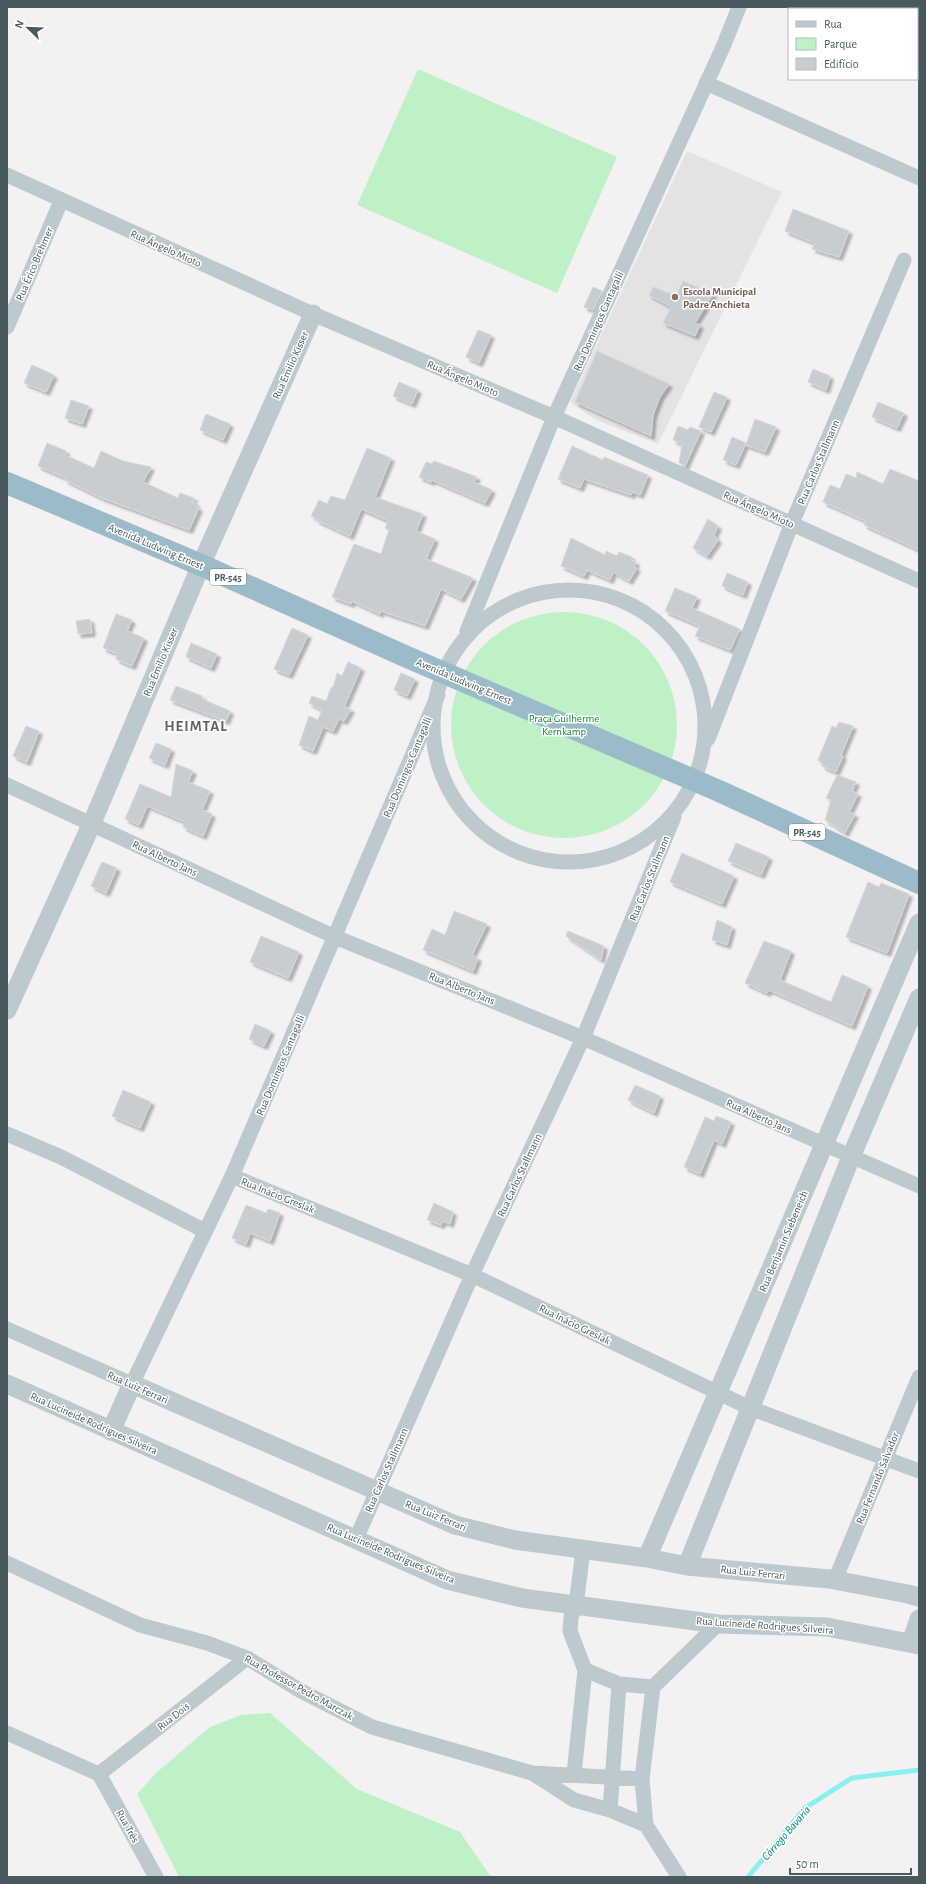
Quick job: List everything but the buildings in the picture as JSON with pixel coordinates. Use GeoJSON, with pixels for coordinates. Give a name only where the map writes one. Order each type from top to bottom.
{"type":"FeatureCollection","features":[{"type":"Feature","properties":{"kind":"highway","name":"Avenida Ludwing Ernest"},"geometry":{"type":"LineString","coordinates":[[7,483],[201,565],[695,781],[919,883]]}},
{"type":"Feature","properties":{"kind":"street","name":"Rua Domingos Cantagalli"},"geometry":{"type":"LineString","coordinates":[[112,1431],[132,1384],[204,1231],[232,1176],[336,937],[438,695],[464,638],[554,417],[739,7]]}},
{"type":"Feature","properties":{"kind":"street"},"geometry":{"type":"LineString","coordinates":[[706,83],[919,178]]}},
{"type":"Feature","properties":{"kind":"street","name":"Rua Ángelo Mioto"},"geometry":{"type":"LineString","coordinates":[[7,175],[61,201],[313,314],[554,417],[919,581]]}},
{"type":"Feature","properties":{"kind":"street","name":"Rua Érico Brehmer"},"geometry":{"type":"LineString","coordinates":[[7,327],[61,201]]}},
{"type":"Feature","properties":{"kind":"street","name":"Rua Carlos Stallmann"},"geometry":{"type":"LineString","coordinates":[[702,755],[792,523],[904,260]]}},
{"type":"Feature","properties":{"kind":"street","name":"Rua Emilio Kisser"},"geometry":{"type":"LineString","coordinates":[[7,1010],[92,823],[201,565],[313,314]]}},
{"type":"Feature","properties":{"kind":"street"},"geometry":{"type":"LineString","coordinates":[[438,695],[432,721],[433,744],[442,778],[457,805],[479,830],[500,845],[525,856],[556,863],[585,862],[613,856],[640,843],[663,825],[678,808],[695,781],[702,755],[705,732],[703,700],[697,678],[689,660],[674,639],[650,615],[633,604],[612,596],[592,591],[572,589],[543,591],[519,598],[495,611],[479,623],[464,638]]}},
{"type":"Feature","properties":{"kind":"street","name":"Rua Alberto Jans"},"geometry":{"type":"LineString","coordinates":[[7,785],[336,937],[583,1038],[919,1186]]}},
{"type":"Feature","properties":{"kind":"street","name":"Rua Carlos Stallmann"},"geometry":{"type":"LineString","coordinates":[[356,1539],[472,1275],[583,1038],[678,808]]}},
{"type":"Feature","properties":{"kind":"street","name":"Rua Benjamin Siebeneich"},"geometry":{"type":"LineString","coordinates":[[647,1558],[919,923]]}},
{"type":"Feature","properties":{"kind":"street"},"geometry":{"type":"LineString","coordinates":[[687,1566],[851,1156],[919,998]]}},
{"type":"Feature","properties":{"kind":"street"},"geometry":{"type":"LineString","coordinates":[[7,1134],[61,1157],[204,1231]]}},
{"type":"Feature","properties":{"kind":"street","name":"Rua Inácio Greslak"},"geometry":{"type":"LineString","coordinates":[[232,1176],[472,1275],[750,1408],[919,1471]]}},
{"type":"Feature","properties":{"kind":"street","name":"Rua Luiz Ferrari"},"geometry":{"type":"LineString","coordinates":[[7,1329],[455,1525],[515,1540],[647,1558],[687,1566],[835,1580],[919,1597]]}},
{"type":"Feature","properties":{"kind":"street","name":"Rua Fernando Salvador"},"geometry":{"type":"LineString","coordinates":[[835,1580],[919,1377]]}},
{"type":"Feature","properties":{"kind":"street","name":"Rua Lucineide Rodrigues Silveira"},"geometry":{"type":"LineString","coordinates":[[7,1384],[447,1580],[522,1598],[718,1624],[827,1627],[915,1644]]}},
{"type":"Feature","properties":{"kind":"street"},"geometry":{"type":"LineString","coordinates":[[574,1774],[585,1670],[570,1631],[571,1617],[576,1605],[583,1550]]}},
{"type":"Feature","properties":{"kind":"street","name":"Rua Professor Pedro Marczak"},"geometry":{"type":"LineString","coordinates":[[7,1563],[140,1625],[207,1642],[247,1658],[301,1691],[372,1727],[532,1773],[574,1800],[610,1810],[646,1824]]}},
{"type":"Feature","properties":{"kind":"street"},"geometry":{"type":"LineString","coordinates":[[915,1644],[919,1619]]}},
{"type":"Feature","properties":{"kind":"street"},"geometry":{"type":"LineString","coordinates":[[679,1877],[646,1824],[642,1780],[653,1686],[718,1624]]}},
{"type":"Feature","properties":{"kind":"street","name":"Rua Dois"},"geometry":{"type":"LineString","coordinates":[[99,1774],[247,1658]]}},
{"type":"Feature","properties":{"kind":"street"},"geometry":{"type":"LineString","coordinates":[[585,1670],[619,1684],[653,1686]]}},
{"type":"Feature","properties":{"kind":"street"},"geometry":{"type":"LineString","coordinates":[[610,1810],[614,1777],[619,1684]]}},
{"type":"Feature","properties":{"kind":"street"},"geometry":{"type":"LineString","coordinates":[[7,1733],[99,1774]]}},
{"type":"Feature","properties":{"kind":"street"},"geometry":{"type":"LineString","coordinates":[[532,1773],[574,1774],[642,1780]]}},
{"type":"Feature","properties":{"kind":"street","name":"Rua Três"},"geometry":{"type":"LineString","coordinates":[[99,1774],[156,1877]]}},
{"type":"Feature","properties":{"kind":"shaded area","name":"Escola Municipal Padre Anchieta"},"geometry":{"type":"Polygon","coordinates":[[[687,151],[782,192],[658,444],[596,420],[570,402],[687,151]]]}},
{"type":"Feature","properties":{"kind":"green space"},"geometry":{"type":"Polygon","coordinates":[[[418,69],[617,157],[557,293],[357,205],[418,69]]]}},
{"type":"Feature","properties":{"kind":"green space","name":"Praça Guilherme Kernkamp"},"geometry":{"type":"Polygon","coordinates":[[[553,612],[575,612],[607,620],[617,625],[636,637],[652,653],[669,682],[675,703],[677,725],[675,747],[669,768],[652,797],[636,813],[607,830],[575,838],[553,838],[521,830],[511,825],[492,813],[476,797],[459,768],[451,736],[451,714],[459,682],[464,672],[476,653],[492,637],[521,620],[553,612]]]}},
{"type":"Feature","properties":{"kind":"green space"},"geometry":{"type":"Polygon","coordinates":[[[270,1713],[357,1789],[460,1832],[491,1877],[179,1877],[137,1794],[156,1773],[210,1727],[241,1715],[270,1713]]]}},
{"type":"Feature","properties":{"kind":"waterway","name":"Córrego Bavaria"},"geometry":{"type":"LineString","coordinates":[[748,1877],[805,1808],[852,1778],[919,1770]]}},
{"type":"Feature","properties":{"kind":"place","name":"Escola Municipal Padre Anchieta"},"geometry":{"type":"Point","coordinates":[675,297]}},
{"type":"Feature","properties":{"kind":"district","name":"HEIMTAL"},"geometry":{"type":"Point","coordinates":[196,726]}}]}
